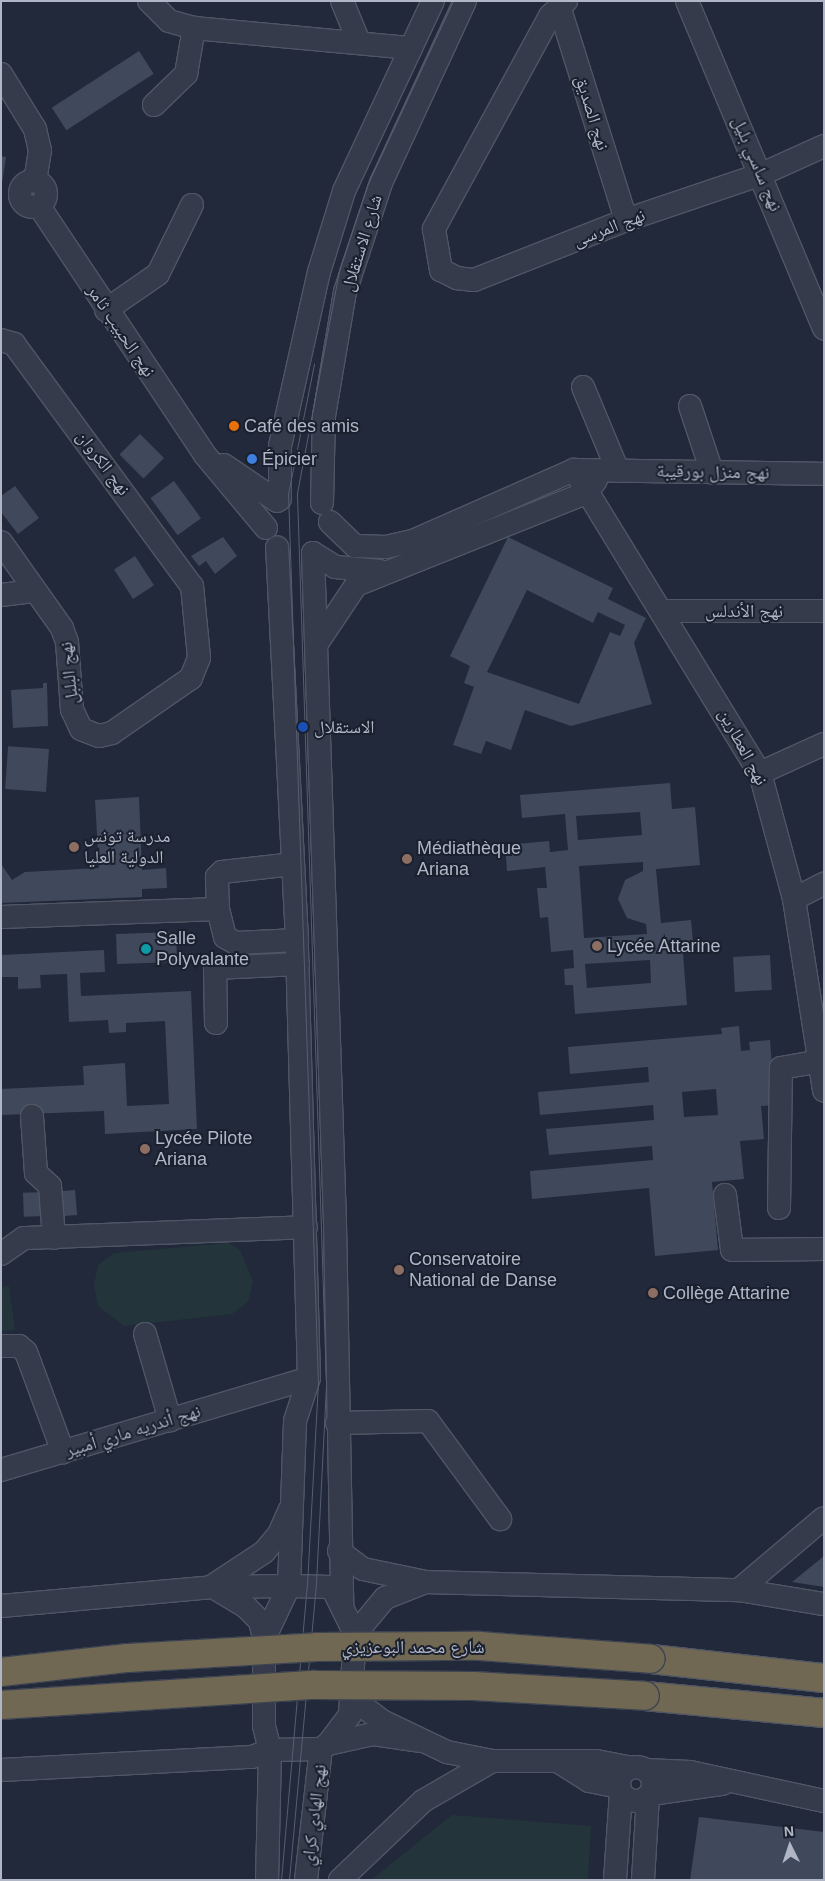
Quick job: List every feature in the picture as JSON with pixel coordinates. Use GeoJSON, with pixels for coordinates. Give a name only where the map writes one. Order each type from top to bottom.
{"type":"FeatureCollection","features":[{"type":"Feature","properties":{"kind":"highway","name":"شارع محمد البوعزيزي"},"geometry":{"type":"LineString","coordinates":[[1,1672],[128,1658],[317,1646],[480,1646],[651,1659],[824,1678]]}},
{"type":"Feature","properties":{"kind":"highway"},"geometry":{"type":"LineString","coordinates":[[1,1705],[164,1693],[314,1685],[474,1686],[645,1696],[824,1713]]}},
{"type":"Feature","properties":{"kind":"highway"},"geometry":{"type":"LineString","coordinates":[[1,1715],[164,1693]]}},
{"type":"Feature","properties":{"kind":"street"},"geometry":{"type":"LineString","coordinates":[[149,1],[169,21],[194,28],[411,48]]}},
{"type":"Feature","properties":{"kind":"street"},"geometry":{"type":"LineString","coordinates":[[342,1],[359,42]]}},
{"type":"Feature","properties":{"kind":"street","name":"شارع الاستقلال"},"geometry":{"type":"LineString","coordinates":[[279,500],[280,446],[319,272],[344,190],[433,1]]}},
{"type":"Feature","properties":{"kind":"street","name":"شارع الاستقلال"},"geometry":{"type":"LineString","coordinates":[[326,512],[324,416],[345,292],[381,183],[465,1]]}},
{"type":"Feature","properties":{"kind":"street","name":"نهج ساسي بليل"},"geometry":{"type":"LineString","coordinates":[[687,1],[762,174],[816,287],[824,328]]}},
{"type":"Feature","properties":{"kind":"street","name":"نهج المرسى"},"geometry":{"type":"LineString","coordinates":[[563,4],[434,229],[441,270],[457,278],[474,280],[626,220],[762,174],[824,146]]}},
{"type":"Feature","properties":{"kind":"street","name":"نهج الصديق"},"geometry":{"type":"LineString","coordinates":[[563,4],[626,220]]}},
{"type":"Feature","properties":{"kind":"street"},"geometry":{"type":"LineString","coordinates":[[154,105],[186,74],[194,28]]}},
{"type":"Feature","properties":{"kind":"street"},"geometry":{"type":"LineString","coordinates":[[1,74],[35,128],[40,150],[35,182],[46,194],[20,201]]}},
{"type":"Feature","properties":{"kind":"street","name":"نهج الحبيب ثامر"},"geometry":{"type":"LineString","coordinates":[[20,201],[106,310],[205,455],[266,528]]}},
{"type":"Feature","properties":{"kind":"street"},"geometry":{"type":"LineString","coordinates":[[106,310],[158,274],[192,205]]}},
{"type":"Feature","properties":{"kind":"street","name":"نهج الكروان"},"geometry":{"type":"LineString","coordinates":[[1,340],[14,344],[184,572],[195,597]]}},
{"type":"Feature","properties":{"kind":"street"},"geometry":{"type":"LineString","coordinates":[[318,643],[344,598],[382,571],[586,493],[610,471],[583,387]]}},
{"type":"Feature","properties":{"kind":"street"},"geometry":{"type":"LineString","coordinates":[[690,406],[712,472]]}},
{"type":"Feature","properties":{"kind":"street","name":"نهج الحبيب ثامر"},"geometry":{"type":"LineString","coordinates":[[205,455],[279,500]]}},
{"type":"Feature","properties":{"kind":"street"},"geometry":{"type":"LineString","coordinates":[[295,1421],[309,1378],[306,1227],[297,940],[276,548],[266,528],[269,513],[279,500],[297,493],[326,512],[355,546],[386,548],[413,540],[574,470]]}},
{"type":"Feature","properties":{"kind":"street","name":"نهج منزل بورقيبة"},"geometry":{"type":"LineString","coordinates":[[574,470],[824,474]]}},
{"type":"Feature","properties":{"kind":"street","name":"نهج العطارين"},"geometry":{"type":"LineString","coordinates":[[574,470],[586,493],[665,611],[760,773],[794,899],[819,1024],[820,1061],[824,1091]]}},
{"type":"Feature","properties":{"kind":"street"},"geometry":{"type":"LineString","coordinates":[[276,548],[291,556],[313,553],[327,540],[326,512]]}},
{"type":"Feature","properties":{"kind":"street","name":"نهج البلبل"},"geometry":{"type":"LineString","coordinates":[[1,542],[67,642],[75,720],[87,734],[99,736],[134,721],[191,678],[199,658],[195,597]]}},
{"type":"Feature","properties":{"kind":"street"},"geometry":{"type":"LineString","coordinates":[[313,553],[335,567],[382,571]]}},
{"type":"Feature","properties":{"kind":"street","name":"نهج الهادي كراي"},"geometry":{"type":"LineString","coordinates":[[313,553],[318,643],[338,1423],[339,1551],[342,1605]]}},
{"type":"Feature","properties":{"kind":"street"},"geometry":{"type":"LineString","coordinates":[[1,595],[33,591]]}},
{"type":"Feature","properties":{"kind":"street","name":"نهج الأندلس"},"geometry":{"type":"LineString","coordinates":[[665,611],[824,611]]}},
{"type":"Feature","properties":{"kind":"street"},"geometry":{"type":"LineString","coordinates":[[760,773],[824,744]]}},
{"type":"Feature","properties":{"kind":"street"},"geometry":{"type":"LineString","coordinates":[[293,864],[222,872],[217,877],[218,909],[225,937],[236,943],[297,940]]}},
{"type":"Feature","properties":{"kind":"street"},"geometry":{"type":"LineString","coordinates":[[794,899],[824,884]]}},
{"type":"Feature","properties":{"kind":"street"},"geometry":{"type":"LineString","coordinates":[[1,917],[218,909]]}},
{"type":"Feature","properties":{"kind":"street"},"geometry":{"type":"LineString","coordinates":[[216,1023],[215,968],[298,964]]}},
{"type":"Feature","properties":{"kind":"street"},"geometry":{"type":"LineString","coordinates":[[779,1208],[781,1068],[820,1061]]}},
{"type":"Feature","properties":{"kind":"street"},"geometry":{"type":"LineString","coordinates":[[32,1116],[36,1173],[50,1186],[54,1238]]}},
{"type":"Feature","properties":{"kind":"street"},"geometry":{"type":"LineString","coordinates":[[724,1194],[732,1250],[824,1249]]}},
{"type":"Feature","properties":{"kind":"street"},"geometry":{"type":"LineString","coordinates":[[1,1254],[24,1238],[306,1227]]}},
{"type":"Feature","properties":{"kind":"street"},"geometry":{"type":"LineString","coordinates":[[145,1334],[170,1420]]}},
{"type":"Feature","properties":{"kind":"street"},"geometry":{"type":"LineString","coordinates":[[1,1346],[19,1346],[26,1352],[63,1452]]}},
{"type":"Feature","properties":{"kind":"street","name":"نهج أندريه ماري أمبير"},"geometry":{"type":"LineString","coordinates":[[1,1470],[309,1378]]}},
{"type":"Feature","properties":{"kind":"street"},"geometry":{"type":"LineString","coordinates":[[264,1392],[292,1407],[295,1421],[289,1586],[264,1639]]}},
{"type":"Feature","properties":{"kind":"street"},"geometry":{"type":"LineString","coordinates":[[338,1423],[428,1421],[500,1519]]}},
{"type":"Feature","properties":{"kind":"street"},"geometry":{"type":"LineString","coordinates":[[212,1587],[241,1570],[279,1534],[294,1486]]}},
{"type":"Feature","properties":{"kind":"street"},"geometry":{"type":"LineString","coordinates":[[739,1590],[824,1518]]}},
{"type":"Feature","properties":{"kind":"street"},"geometry":{"type":"LineString","coordinates":[[339,1551],[363,1569],[425,1582],[739,1590],[824,1604]]}},
{"type":"Feature","properties":{"kind":"street"},"geometry":{"type":"LineString","coordinates":[[355,1634],[370,1610],[385,1598],[425,1582]]}},
{"type":"Feature","properties":{"kind":"street"},"geometry":{"type":"LineString","coordinates":[[1,1606],[212,1587],[289,1586]]}},
{"type":"Feature","properties":{"kind":"street","name":"نهج الهادي كراي"},"geometry":{"type":"LineString","coordinates":[[289,1586],[332,1587],[355,1634],[353,1699],[344,1727],[325,1746],[306,1880]]}},
{"type":"Feature","properties":{"kind":"street"},"geometry":{"type":"LineString","coordinates":[[212,1587],[246,1607],[260,1621],[264,1639],[264,1726],[270,1750],[267,1880]]}},
{"type":"Feature","properties":{"kind":"street"},"geometry":{"type":"LineString","coordinates":[[353,1699],[421,1741]]}},
{"type":"Feature","properties":{"kind":"street"},"geometry":{"type":"LineString","coordinates":[[325,1746],[374,1734],[421,1741],[492,1761],[596,1761],[638,1769],[690,1772],[725,1783],[824,1801]]}},
{"type":"Feature","properties":{"kind":"street","name":"نهج الهادي كراي"},"geometry":{"type":"LineString","coordinates":[[1,1770],[252,1756],[270,1750],[325,1746]]}},
{"type":"Feature","properties":{"kind":"street"},"geometry":{"type":"LineString","coordinates":[[340,1880],[423,1801],[492,1761]]}},
{"type":"Feature","properties":{"kind":"street"},"geometry":{"type":"LineString","coordinates":[[559,1762],[589,1781],[620,1790],[634,1802],[649,1796],[725,1783]]}},
{"type":"Feature","properties":{"kind":"street"},"geometry":{"type":"LineString","coordinates":[[615,1880],[621,1776],[638,1769]]}},
{"type":"Feature","properties":{"kind":"street"},"geometry":{"type":"LineString","coordinates":[[638,1769],[653,1783],[649,1796],[644,1880]]}},
{"type":"Feature","properties":{"kind":"shaded area"},"geometry":{"type":"Polygon","coordinates":[[[229,1243],[240,1250],[253,1281],[248,1302],[232,1314],[124,1326],[98,1306],[94,1285],[98,1265],[114,1253],[229,1243]]]}},
{"type":"Feature","properties":{"kind":"shaded area"},"geometry":{"type":"Polygon","coordinates":[[[9,1286],[15,1330],[1,1331],[1,1287],[9,1286]]]}},
{"type":"Feature","properties":{"kind":"shaded area"},"geometry":{"type":"Polygon","coordinates":[[[452,1815],[591,1826],[588,1880],[371,1880],[452,1815]]]}},
{"type":"Feature","properties":{"kind":"building"},"geometry":{"type":"Polygon","coordinates":[[[139,51],[154,74],[66,130],[52,108],[139,51]]]}},
{"type":"Feature","properties":{"kind":"building"},"geometry":{"type":"Polygon","coordinates":[[[1,156],[6,157],[2,183],[1,183],[1,156]]]}},
{"type":"Feature","properties":{"kind":"building"},"geometry":{"type":"Polygon","coordinates":[[[140,434],[164,458],[144,479],[119,455],[140,434]]]}},
{"type":"Feature","properties":{"kind":"building"},"geometry":{"type":"Polygon","coordinates":[[[174,481],[201,518],[178,535],[151,498],[174,481]]]}},
{"type":"Feature","properties":{"kind":"building"},"geometry":{"type":"Polygon","coordinates":[[[15,486],[39,518],[18,534],[1,512],[1,496],[15,486]]]}},
{"type":"Feature","properties":{"kind":"building"},"geometry":{"type":"Polygon","coordinates":[[[223,537],[237,556],[215,574],[206,561],[199,566],[191,556],[223,537]]]}},
{"type":"Feature","properties":{"kind":"building"},"geometry":{"type":"Polygon","coordinates":[[[508,537],[613,588],[608,599],[646,618],[634,643],[652,704],[571,726],[525,710],[511,750],[486,741],[481,754],[453,745],[474,687],[464,683],[470,666],[450,656],[508,537]],[[527,590],[487,672],[579,704],[610,632],[620,636],[625,625],[598,612],[593,623],[527,590]]]}},
{"type":"Feature","properties":{"kind":"building"},"geometry":{"type":"Polygon","coordinates":[[[135,556],[154,585],[133,599],[114,570],[135,556]]]}},
{"type":"Feature","properties":{"kind":"building"},"geometry":{"type":"Polygon","coordinates":[[[43,683],[47,683],[48,726],[13,728],[11,690],[43,688],[43,683]]]}},
{"type":"Feature","properties":{"kind":"building"},"geometry":{"type":"Polygon","coordinates":[[[8,746],[49,749],[46,792],[5,789],[8,746]]]}},
{"type":"Feature","properties":{"kind":"building"},"geometry":{"type":"Polygon","coordinates":[[[670,783],[672,809],[695,807],[700,865],[656,869],[661,923],[691,920],[694,952],[683,953],[687,1005],[575,1014],[573,985],[565,985],[564,969],[574,968],[573,950],[551,952],[548,917],[540,918],[537,888],[547,888],[545,867],[507,871],[505,845],[549,841],[550,852],[568,850],[565,814],[522,818],[520,795],[670,783]],[[640,812],[576,816],[578,840],[642,835],[640,812]],[[643,862],[579,866],[584,938],[647,934],[646,924],[627,918],[618,899],[625,880],[643,871],[643,862]],[[650,960],[585,964],[587,988],[651,983],[650,960]]]}},
{"type":"Feature","properties":{"kind":"building"},"geometry":{"type":"Polygon","coordinates":[[[139,797],[142,870],[166,868],[167,888],[142,889],[142,897],[1,903],[1,864],[12,880],[25,872],[99,868],[95,800],[139,797]]]}},
{"type":"Feature","properties":{"kind":"building","name":"Salle Polyvalante"},"geometry":{"type":"Polygon","coordinates":[[[176,932],[177,962],[117,964],[116,934],[176,932]]]}},
{"type":"Feature","properties":{"kind":"building"},"geometry":{"type":"Polygon","coordinates":[[[104,950],[105,972],[80,973],[81,996],[191,991],[197,1129],[105,1134],[104,1111],[1,1115],[1,1089],[84,1085],[83,1066],[125,1063],[127,1106],[169,1104],[165,1021],[126,1023],[126,1032],[109,1033],[108,1020],[69,1022],[67,974],[40,975],[41,988],[18,989],[18,977],[1,977],[1,955],[104,950]]]}},
{"type":"Feature","properties":{"kind":"building"},"geometry":{"type":"Polygon","coordinates":[[[770,955],[772,990],[735,992],[733,957],[770,955]]]}},
{"type":"Feature","properties":{"kind":"building"},"geometry":{"type":"Polygon","coordinates":[[[739,1026],[741,1051],[750,1050],[749,1042],[770,1040],[775,1105],[761,1106],[764,1139],[740,1141],[744,1179],[712,1182],[718,1250],[655,1256],[649,1188],[532,1199],[530,1171],[653,1160],[652,1146],[549,1155],[546,1129],[654,1120],[653,1105],[540,1115],[538,1092],[649,1082],[648,1067],[570,1074],[568,1047],[722,1034],[721,1028],[739,1026]],[[716,1089],[682,1092],[684,1117],[718,1115],[716,1089]]]}},
{"type":"Feature","properties":{"kind":"building"},"geometry":{"type":"Polygon","coordinates":[[[75,1190],[77,1215],[56,1217],[54,1192],[75,1190]]]}},
{"type":"Feature","properties":{"kind":"building"},"geometry":{"type":"Polygon","coordinates":[[[47,1192],[48,1216],[24,1217],[23,1193],[47,1192]]]}},
{"type":"Feature","properties":{"kind":"building"},"geometry":{"type":"Polygon","coordinates":[[[824,1556],[824,1587],[792,1582],[824,1556]]]}},
{"type":"Feature","properties":{"kind":"building"},"geometry":{"type":"Polygon","coordinates":[[[699,1817],[824,1832],[824,1880],[690,1880],[699,1817]]]}},
{"type":"Feature","properties":{"kind":"tram line"},"geometry":{"type":"LineString","coordinates":[[289,1880],[316,1583],[326,1383],[297,493],[339,270],[368,183],[453,1]]}},
{"type":"Feature","properties":{"kind":"tram line"},"geometry":{"type":"LineString","coordinates":[[281,1880],[307,1585],[318,1383],[288,494],[314,364]]}},
{"type":"Feature","properties":{"kind":"place","name":"Café des amis"},"geometry":{"type":"Point","coordinates":[234,426]}},
{"type":"Feature","properties":{"kind":"place","name":"Épicier"},"geometry":{"type":"Point","coordinates":[252,459]}},
{"type":"Feature","properties":{"kind":"place","name":"الاستقلال"},"geometry":{"type":"Point","coordinates":[303,727]}},
{"type":"Feature","properties":{"kind":"place","name":"مدرسة تونس الدولية العليا"},"geometry":{"type":"Point","coordinates":[74,847]}},
{"type":"Feature","properties":{"kind":"place","name":"Médiathèque Ariana"},"geometry":{"type":"Point","coordinates":[407,859]}},
{"type":"Feature","properties":{"kind":"place","name":"Lycée Attarine"},"geometry":{"type":"Point","coordinates":[597,946]}},
{"type":"Feature","properties":{"kind":"place","name":"Salle Polyvalante"},"geometry":{"type":"Point","coordinates":[146,949]}},
{"type":"Feature","properties":{"kind":"place","name":"Lycée Pilote Ariana"},"geometry":{"type":"Point","coordinates":[145,1149]}},
{"type":"Feature","properties":{"kind":"place","name":"Conservatoire National de Danse"},"geometry":{"type":"Point","coordinates":[399,1270]}},
{"type":"Feature","properties":{"kind":"place","name":"Collège Attarine"},"geometry":{"type":"Point","coordinates":[653,1293]}}]}
